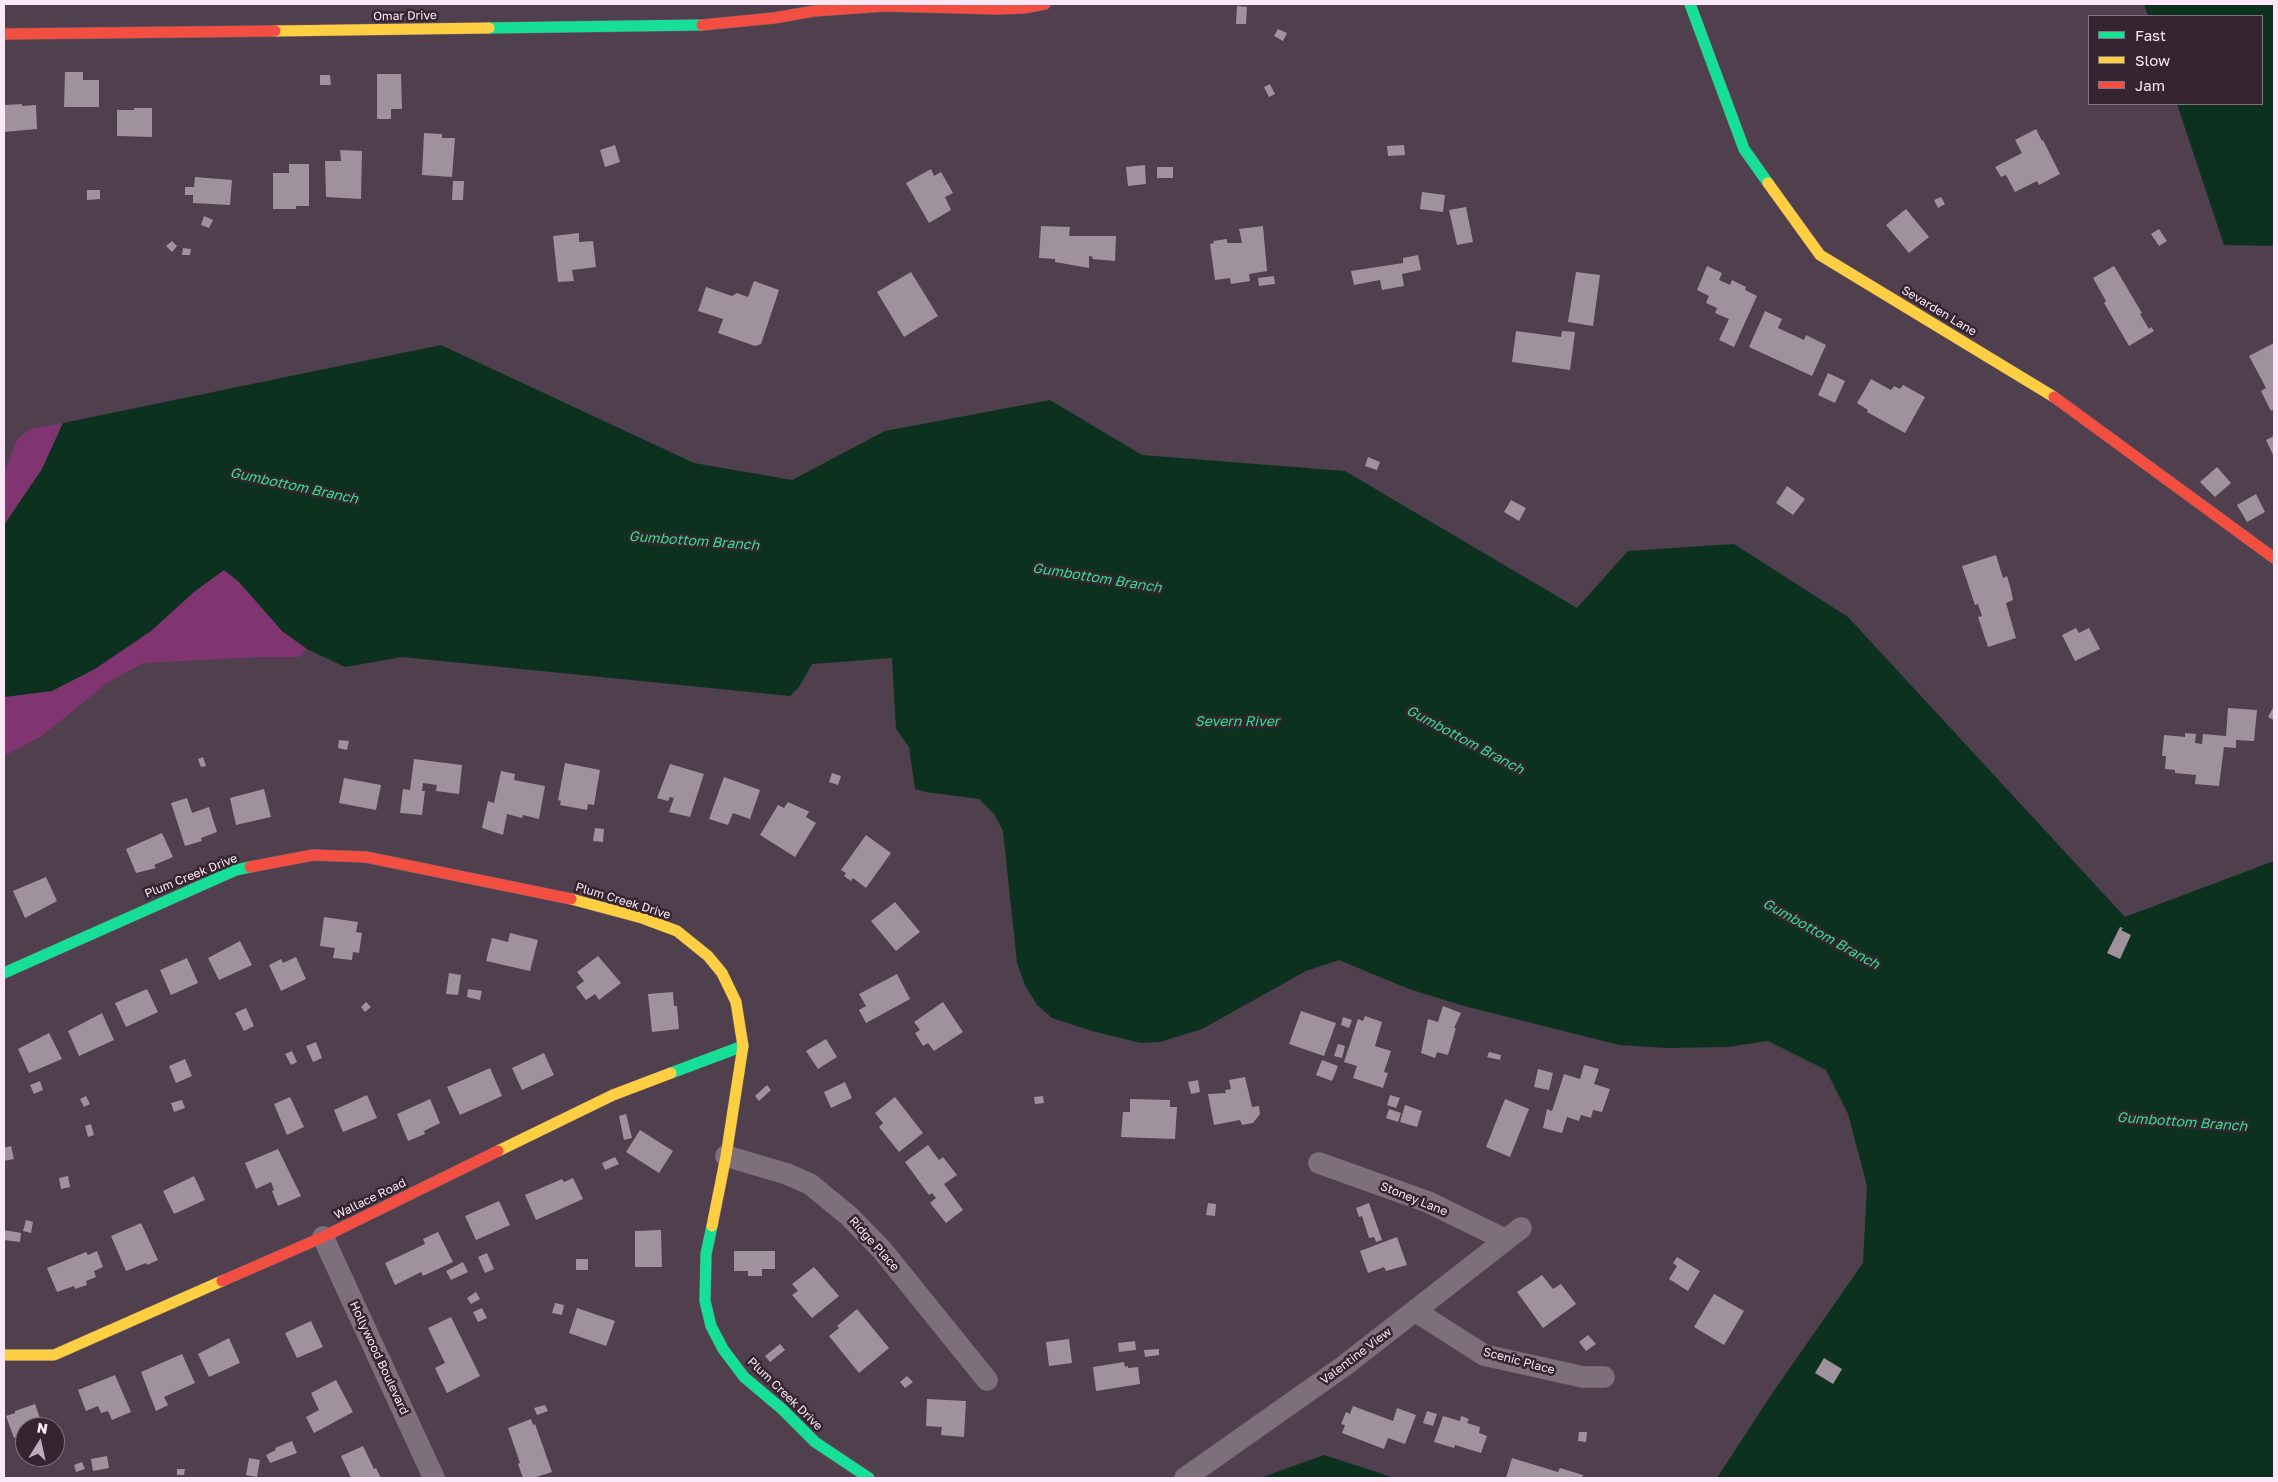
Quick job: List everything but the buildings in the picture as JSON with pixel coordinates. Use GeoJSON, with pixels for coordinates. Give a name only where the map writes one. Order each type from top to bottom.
{"type":"FeatureCollection","features":[{"type":"Feature","properties":{"kind":"street","name":"Omar Drive"},"geometry":{"type":"LineString","coordinates":[[4,34],[708,25],[774,18],[814,11],[885,6],[998,9],[1024,8],[1045,4]]}},
{"type":"Feature","properties":{"kind":"street","name":"Sevarden Lane"},"geometry":{"type":"LineString","coordinates":[[1690,4],[1744,148],[1820,255],[2066,404],[2274,558]]}},
{"type":"Feature","properties":{"kind":"street","name":"Plum Creek Drive"},"geometry":{"type":"LineString","coordinates":[[4,973],[236,870],[271,862],[313,856],[366,857],[524,888],[608,908],[676,932],[708,956],[722,973],[736,1002],[743,1046],[726,1156],[714,1213],[704,1277],[705,1301],[711,1326],[723,1349],[744,1377],[782,1408],[815,1442],[869,1478]]}},
{"type":"Feature","properties":{"kind":"street","name":"Wallace Road"},"geometry":{"type":"LineString","coordinates":[[4,1355],[54,1355],[323,1237],[613,1095],[743,1046]]}},
{"type":"Feature","properties":{"kind":"street","name":"Ridge Place"},"geometry":{"type":"LineString","coordinates":[[726,1156],[787,1174],[810,1184],[849,1216],[882,1250],[987,1380]]}},
{"type":"Feature","properties":{"kind":"street","name":"Stoney Lane"},"geometry":{"type":"LineString","coordinates":[[1319,1163],[1514,1234]]}},
{"type":"Feature","properties":{"kind":"street","name":"Valentine View"},"geometry":{"type":"LineString","coordinates":[[1185,1478],[1344,1366],[1514,1234]]}},
{"type":"Feature","properties":{"kind":"street","name":"Hollywood Boulevard"},"geometry":{"type":"LineString","coordinates":[[323,1237],[434,1478]]}},
{"type":"Feature","properties":{"kind":"street","name":"Scenic Place"},"geometry":{"type":"LineString","coordinates":[[1415,1311],[1484,1354],[1583,1378],[1604,1377]]}},
{"type":"Feature","properties":{"kind":"shaded area"},"geometry":{"type":"Polygon","coordinates":[[[63,423],[42,469],[4,525],[4,470],[17,440],[28,430],[63,423]]]}},
{"type":"Feature","properties":{"kind":"shaded area"},"geometry":{"type":"Polygon","coordinates":[[[224,570],[239,582],[282,631],[307,649],[299,657],[143,663],[107,683],[42,736],[4,756],[4,697],[52,691],[224,570]]]}},
{"type":"Feature","properties":{"kind":"water"},"geometry":{"type":"Polygon","coordinates":[[[2144,4],[2274,4],[2274,246],[2224,245],[2177,105],[2263,105],[2263,15],[2148,15],[2144,4]]]}},
{"type":"Feature","properties":{"kind":"water","name":"Severn River"},"geometry":{"type":"Polygon","coordinates":[[[441,345],[694,463],[792,480],[885,431],[1050,400],[1142,455],[1345,471],[1577,608],[1628,551],[1734,544],[1848,617],[2125,917],[2274,861],[2274,1478],[1717,1478],[1771,1395],[1863,1263],[1867,1186],[1848,1114],[1826,1070],[1768,1041],[1727,1047],[1665,1048],[1619,1045],[1464,1006],[1409,989],[1339,960],[1306,971],[1202,1029],[1160,1042],[1141,1043],[1092,1031],[1052,1018],[1037,1005],[1025,985],[1017,963],[1003,831],[994,814],[979,799],[915,789],[909,747],[896,729],[892,658],[812,664],[799,687],[790,696],[402,657],[345,667],[307,649],[282,631],[239,582],[224,570],[194,592],[151,631],[95,669],[52,691],[4,697],[4,525],[42,469],[63,423],[441,345]]]}},
{"type":"Feature","properties":{"kind":"water"},"geometry":{"type":"Polygon","coordinates":[[[1324,1455],[1395,1478],[1260,1478],[1324,1455]]]}},
{"type":"Feature","properties":{"kind":"traffic: fast"},"geometry":{"type":"LineString","coordinates":[[1690,4],[1744,149],[1768,183]]}},
{"type":"Feature","properties":{"kind":"traffic: fast"},"geometry":{"type":"LineString","coordinates":[[489,28],[702,25]]}},
{"type":"Feature","properties":{"kind":"traffic: fast"},"geometry":{"type":"LineString","coordinates":[[4,973],[236,870],[250,867]]}},
{"type":"Feature","properties":{"kind":"traffic: fast"},"geometry":{"type":"LineString","coordinates":[[671,1073],[743,1046]]}},
{"type":"Feature","properties":{"kind":"traffic: fast"},"geometry":{"type":"LineString","coordinates":[[712,1226],[706,1254],[705,1301],[711,1326],[723,1349],[744,1377],[782,1409],[815,1442],[869,1478]]}},
{"type":"Feature","properties":{"kind":"traffic: slow"},"geometry":{"type":"LineString","coordinates":[[275,31],[489,28]]}},
{"type":"Feature","properties":{"kind":"traffic: slow"},"geometry":{"type":"LineString","coordinates":[[1768,183],[1820,255],[2054,397]]}},
{"type":"Feature","properties":{"kind":"traffic: slow"},"geometry":{"type":"LineString","coordinates":[[571,899],[642,918],[677,931],[708,956],[722,973],[736,1002],[743,1046],[726,1156],[712,1226]]}},
{"type":"Feature","properties":{"kind":"traffic: slow"},"geometry":{"type":"LineString","coordinates":[[498,1151],[613,1095],[671,1073]]}},
{"type":"Feature","properties":{"kind":"traffic: slow"},"geometry":{"type":"LineString","coordinates":[[4,1355],[54,1355],[222,1281]]}},
{"type":"Feature","properties":{"kind":"traffic: jam"},"geometry":{"type":"LineString","coordinates":[[702,25],[774,18],[814,11],[885,6],[998,9],[1024,8],[1045,4]]}},
{"type":"Feature","properties":{"kind":"traffic: jam"},"geometry":{"type":"LineString","coordinates":[[4,34],[275,31]]}},
{"type":"Feature","properties":{"kind":"traffic: jam"},"geometry":{"type":"LineString","coordinates":[[2054,397],[2274,558]]}},
{"type":"Feature","properties":{"kind":"traffic: jam"},"geometry":{"type":"LineString","coordinates":[[250,867],[313,855],[366,857],[571,899]]}},
{"type":"Feature","properties":{"kind":"traffic: jam"},"geometry":{"type":"LineString","coordinates":[[222,1281],[323,1237],[498,1151]]}},
{"type":"Feature","properties":{"kind":"water label","name":"Gumbottom Branch"},"geometry":{"type":"Point","coordinates":[294,486]}},
{"type":"Feature","properties":{"kind":"water label","name":"Gumbottom Branch"},"geometry":{"type":"Point","coordinates":[694,541]}},
{"type":"Feature","properties":{"kind":"water label","name":"Gumbottom Branch"},"geometry":{"type":"Point","coordinates":[1097,578]}},
{"type":"Feature","properties":{"kind":"water label","name":"Gumbottom Branch"},"geometry":{"type":"Point","coordinates":[1465,740]}},
{"type":"Feature","properties":{"kind":"water label","name":"Gumbottom Branch"},"geometry":{"type":"Point","coordinates":[1821,934]}},
{"type":"Feature","properties":{"kind":"water label","name":"Gumbottom Branch"},"geometry":{"type":"Point","coordinates":[2182,1122]}}]}
